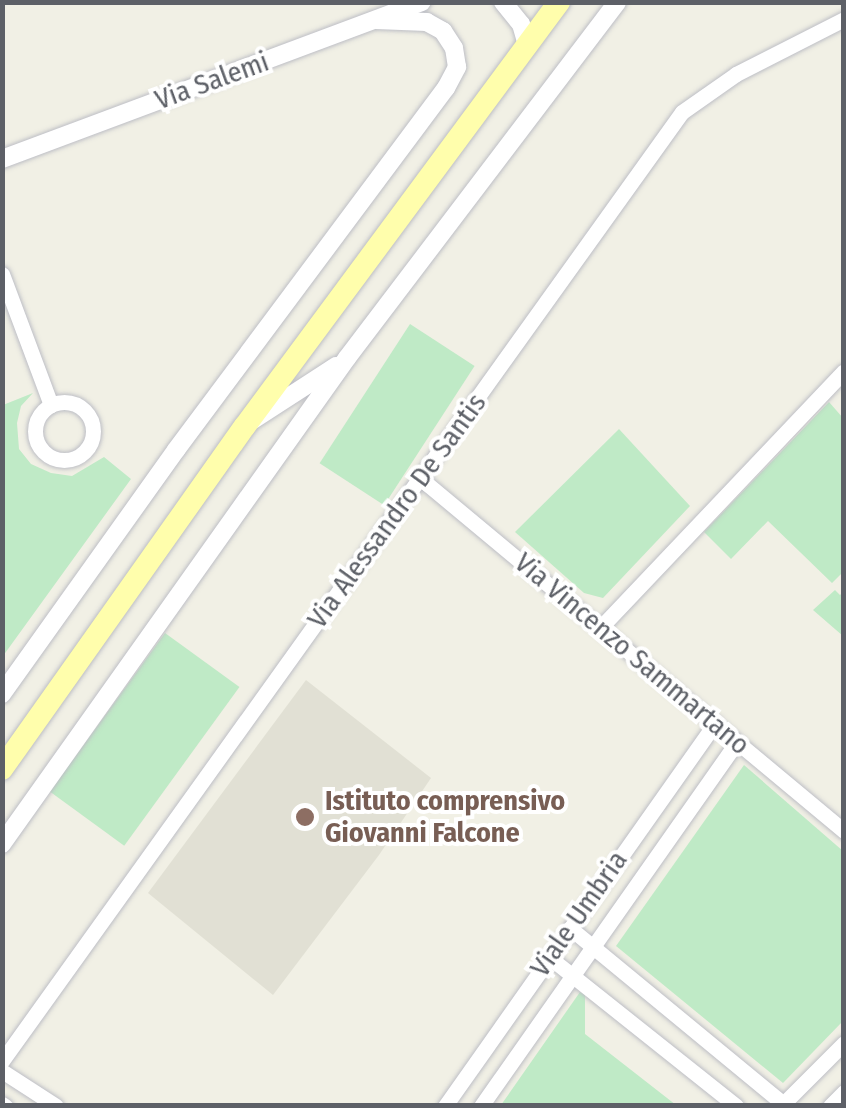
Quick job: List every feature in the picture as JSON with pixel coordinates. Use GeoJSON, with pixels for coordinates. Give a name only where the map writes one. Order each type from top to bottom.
{"type":"FeatureCollection","features":[{"type":"Feature","properties":{"kind":"main road"},"geometry":{"type":"LineString","coordinates":[[2,769],[245,426],[559,2]]}},
{"type":"Feature","properties":{"kind":"street","name":"Via Salemi"},"geometry":{"type":"LineString","coordinates":[[2,159],[422,2]]}},
{"type":"Feature","properties":{"kind":"street"},"geometry":{"type":"LineString","coordinates":[[503,2],[522,24],[527,45]]}},
{"type":"Feature","properties":{"kind":"street"},"geometry":{"type":"LineString","coordinates":[[2,844],[347,358],[617,2]]}},
{"type":"Feature","properties":{"kind":"street","name":"Via Alessandro De Santis"},"geometry":{"type":"LineString","coordinates":[[2,1061],[682,112],[736,74],[844,19]]}},
{"type":"Feature","properties":{"kind":"street"},"geometry":{"type":"LineString","coordinates":[[2,694],[176,450],[446,88],[457,67],[454,48],[443,31],[427,22],[376,20]]}},
{"type":"Feature","properties":{"kind":"street"},"geometry":{"type":"LineString","coordinates":[[2,274],[51,405]]}},
{"type":"Feature","properties":{"kind":"street"},"geometry":{"type":"LineString","coordinates":[[245,426],[347,358]]}},
{"type":"Feature","properties":{"kind":"street"},"geometry":{"type":"LineString","coordinates":[[600,628],[844,371]]}},
{"type":"Feature","properties":{"kind":"street","name":"Via Vincenzo Sammartano"},"geometry":{"type":"LineString","coordinates":[[420,478],[844,831]]}},
{"type":"Feature","properties":{"kind":"street","name":"Viale Umbria"},"geometry":{"type":"LineString","coordinates":[[444,1106],[714,723]]}},
{"type":"Feature","properties":{"kind":"street","name":"Viale Umbria"},"geometry":{"type":"LineString","coordinates":[[482,1106],[737,742]]}},
{"type":"Feature","properties":{"kind":"street"},"geometry":{"type":"LineString","coordinates":[[570,928],[784,1105],[844,1043]]}},
{"type":"Feature","properties":{"kind":"street"},"geometry":{"type":"LineString","coordinates":[[550,956],[736,1106]]}},
{"type":"Feature","properties":{"kind":"street"},"geometry":{"type":"LineString","coordinates":[[2,1071],[56,1106]]}},
{"type":"Feature","properties":{"kind":"street"},"geometry":{"type":"LineString","coordinates":[[830,1106],[844,1092]]}},
{"type":"Feature","properties":{"kind":"shaded area","name":"Istituto comprensivo Giovanni Falcone"},"geometry":{"type":"Polygon","coordinates":[[[306,680],[431,778],[379,855],[273,995],[148,893],[306,680]]]}},
{"type":"Feature","properties":{"kind":"green space"},"geometry":{"type":"Polygon","coordinates":[[[410,324],[475,366],[384,505],[320,463],[410,324]]]}},
{"type":"Feature","properties":{"kind":"green space"},"geometry":{"type":"Polygon","coordinates":[[[33,393],[21,406],[17,423],[19,449],[31,464],[51,473],[72,476],[104,457],[131,479],[3,656],[3,405],[33,393]]]}},
{"type":"Feature","properties":{"kind":"green space"},"geometry":{"type":"Polygon","coordinates":[[[829,402],[843,418],[843,572],[832,583],[768,521],[731,559],[704,532],[829,402]]]}},
{"type":"Feature","properties":{"kind":"green space"},"geometry":{"type":"Polygon","coordinates":[[[619,429],[690,506],[603,598],[584,593],[515,532],[619,429]]]}},
{"type":"Feature","properties":{"kind":"green space"},"geometry":{"type":"Polygon","coordinates":[[[835,590],[840,595],[843,592],[843,636],[813,610],[835,590]]]}},
{"type":"Feature","properties":{"kind":"green space"},"geometry":{"type":"Polygon","coordinates":[[[165,633],[239,687],[124,846],[50,792],[165,633]]]}},
{"type":"Feature","properties":{"kind":"green space"},"geometry":{"type":"Polygon","coordinates":[[[744,765],[843,851],[843,1021],[783,1083],[616,946],[744,765]]]}},
{"type":"Feature","properties":{"kind":"green space"},"geometry":{"type":"Polygon","coordinates":[[[580,992],[585,995],[585,1034],[676,1105],[501,1105],[580,992]]]}},
{"type":"Feature","properties":{"kind":"place","name":"Istituto comprensivo Giovanni Falcone"},"geometry":{"type":"Point","coordinates":[305,817]}}]}
